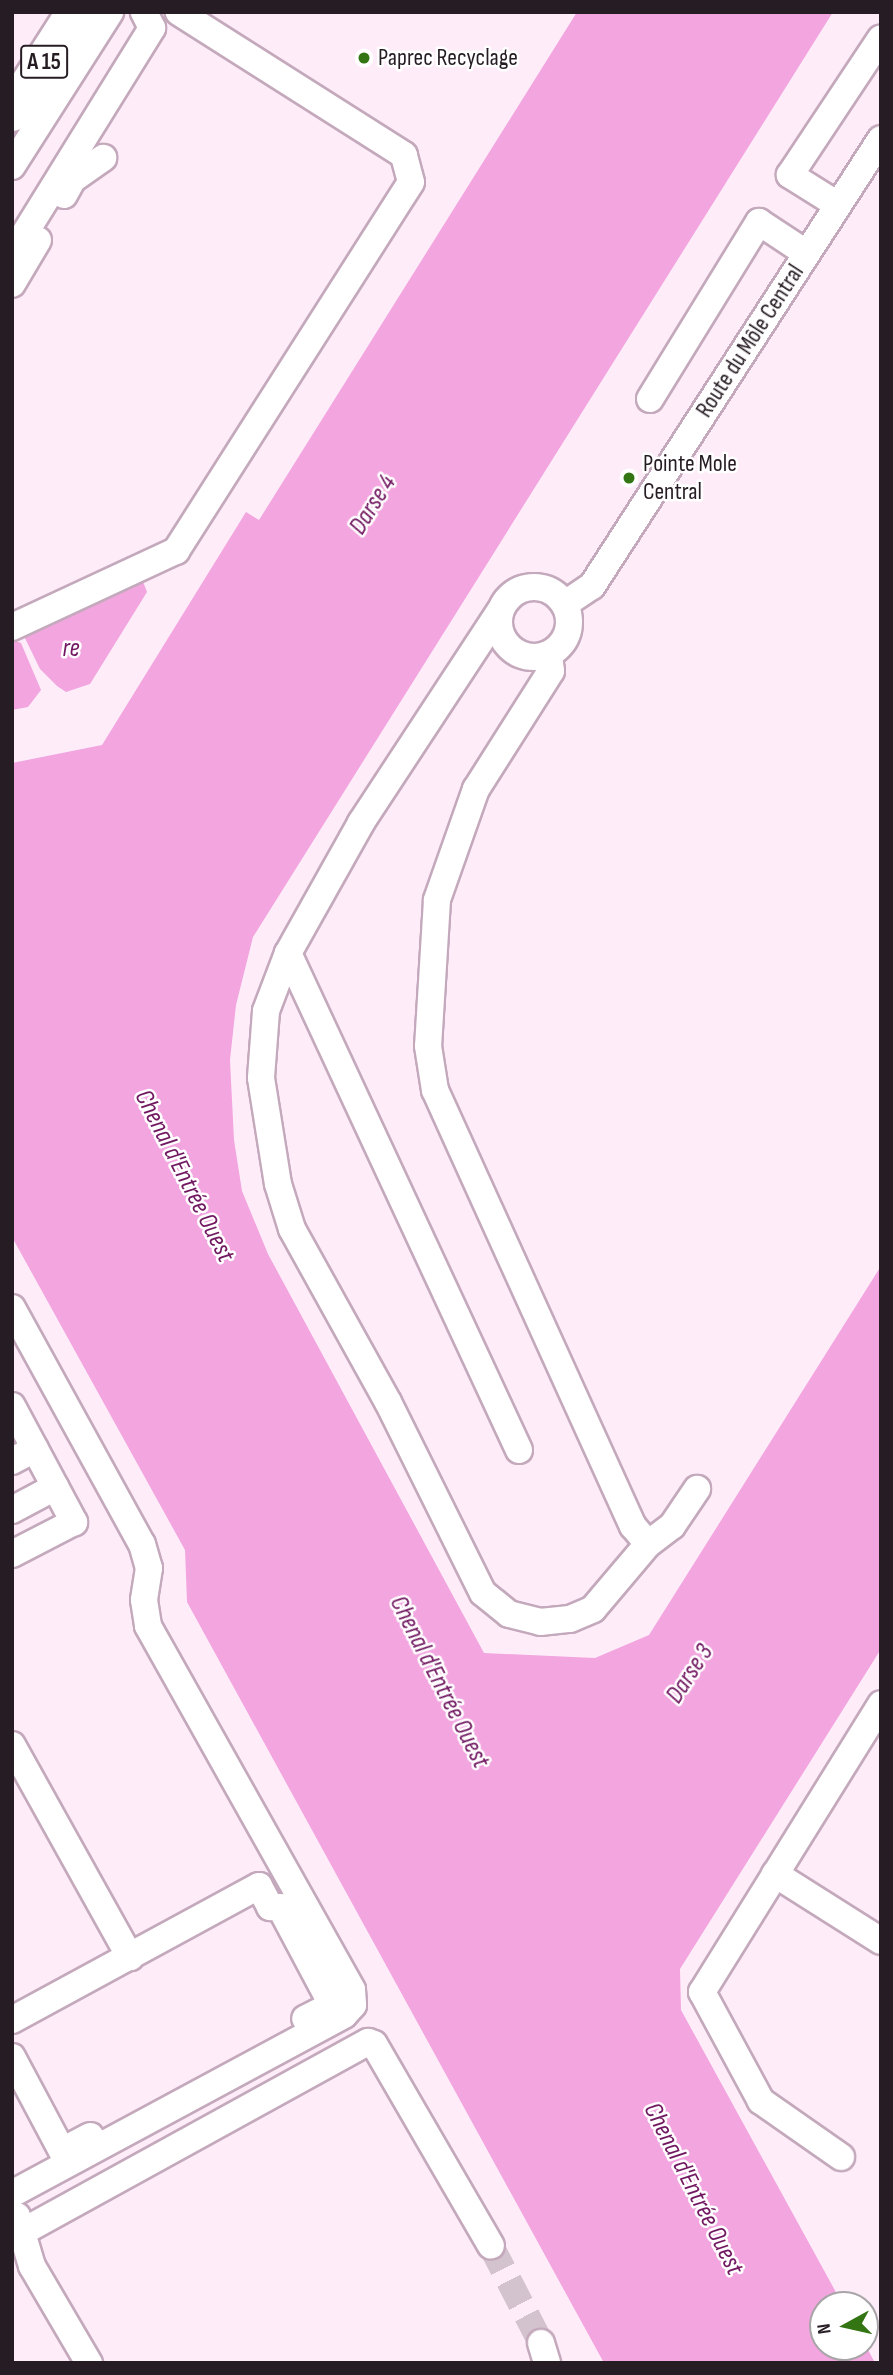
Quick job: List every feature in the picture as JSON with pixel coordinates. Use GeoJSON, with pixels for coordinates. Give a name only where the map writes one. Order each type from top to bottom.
{"type":"FeatureCollection","features":[{"type":"Feature","properties":{"kind":"highway","name":"A 15"},"geometry":{"type":"LineString","coordinates":[[12,112],[76,12]]}},
{"type":"Feature","properties":{"kind":"street"},"geometry":{"type":"LineString","coordinates":[[12,166],[110,12]]}},
{"type":"Feature","properties":{"kind":"street"},"geometry":{"type":"LineString","coordinates":[[12,627],[176,551],[411,182],[404,155],[179,12]]}},
{"type":"Feature","properties":{"kind":"street"},"geometry":{"type":"LineString","coordinates":[[12,254],[155,18]]}},
{"type":"Feature","properties":{"kind":"street"},"geometry":{"type":"LineString","coordinates":[[838,205],[790,175],[881,38]]}},
{"type":"Feature","properties":{"kind":"street","name":"Route du Môle Central"},"geometry":{"type":"LineString","coordinates":[[565,604],[592,586],[881,139]]}},
{"type":"Feature","properties":{"kind":"street"},"geometry":{"type":"LineString","coordinates":[[12,284],[73,179],[103,158]]}},
{"type":"Feature","properties":{"kind":"street"},"geometry":{"type":"LineString","coordinates":[[650,399],[759,222],[806,253]]}},
{"type":"Feature","properties":{"kind":"street"},"geometry":{"type":"LineString","coordinates":[[500,611],[500,634],[515,653],[537,658],[549,654],[559,648],[569,627],[565,604],[558,595],[536,586],[514,593],[500,611],[361,823],[288,953],[266,1011],[261,1078],[278,1184],[292,1229],[388,1402],[483,1593],[509,1614],[540,1622],[570,1619],[593,1609],[648,1544],[672,1526],[697,1489]]}},
{"type":"Feature","properties":{"kind":"street"},"geometry":{"type":"LineString","coordinates":[[549,654],[551,671],[476,789],[453,844],[437,900],[428,1046],[435,1090],[632,1526],[648,1544]]}},
{"type":"Feature","properties":{"kind":"street"},"geometry":{"type":"LineString","coordinates":[[288,953],[519,1450]]}},
{"type":"Feature","properties":{"kind":"street"},"geometry":{"type":"LineString","coordinates":[[12,1308],[142,1544],[149,1568],[144,1600],[148,1626],[352,1990],[353,2004],[344,2015],[12,2194]]}},
{"type":"Feature","properties":{"kind":"street"},"geometry":{"type":"LineString","coordinates":[[12,1554],[74,1522],[37,1467],[14,1414]]}},
{"type":"Feature","properties":{"kind":"street"},"geometry":{"type":"LineString","coordinates":[[12,1490],[37,1467]]}},
{"type":"Feature","properties":{"kind":"street"},"geometry":{"type":"LineString","coordinates":[[12,1510],[37,1467]]}},
{"type":"Feature","properties":{"kind":"street"},"geometry":{"type":"LineString","coordinates":[[841,2157],[761,2101],[702,1992],[881,1704]]}},
{"type":"Feature","properties":{"kind":"street"},"geometry":{"type":"LineString","coordinates":[[12,1745],[130,1957]]}},
{"type":"Feature","properties":{"kind":"street"},"geometry":{"type":"LineString","coordinates":[[775,1874],[881,1941]]}},
{"type":"Feature","properties":{"kind":"street"},"geometry":{"type":"LineString","coordinates":[[12,2020],[259,1886],[270,1907],[280,1907],[332,2005],[62,2151],[12,2057]]}},
{"type":"Feature","properties":{"kind":"street"},"geometry":{"type":"LineString","coordinates":[[24,2231],[368,2042],[374,2044],[491,2246]]}},
{"type":"Feature","properties":{"kind":"street"},"geometry":{"type":"LineString","coordinates":[[12,2201],[24,2231],[32,2266],[89,2363]]}},
{"type":"Feature","properties":{"kind":"water"},"geometry":{"type":"Polygon","coordinates":[[[577,12],[833,12],[253,937],[236,1005],[230,1060],[234,1140],[242,1191],[268,1254],[484,1653],[595,1658],[649,1635],[881,1266],[881,1649],[680,1969],[681,2010],[835,2291],[809,2291],[809,2361],[875,2363],[604,2363],[187,1602],[185,1550],[12,1237],[12,763],[102,745],[246,512],[259,520],[577,12]]]}},
{"type":"Feature","properties":{"kind":"water","name":"re"},"geometry":{"type":"Polygon","coordinates":[[[142,579],[147,592],[90,684],[66,692],[57,686],[40,669],[22,632],[142,579]]]}},
{"type":"Feature","properties":{"kind":"water"},"geometry":{"type":"Polygon","coordinates":[[[13,640],[21,643],[41,690],[28,707],[12,710],[13,640]]]}},
{"type":"Feature","properties":{"kind":"tunnel"},"geometry":{"type":"LineString","coordinates":[[491,2246],[541,2343]]}},
{"type":"Feature","properties":{"kind":"place","name":"Paprec Recyclage"},"geometry":{"type":"Point","coordinates":[364,58]}},
{"type":"Feature","properties":{"kind":"place","name":"Pointe Mole Central"},"geometry":{"type":"Point","coordinates":[629,478]}},
{"type":"Feature","properties":{"kind":"water label","name":"Darse 4"},"geometry":{"type":"Point","coordinates":[373,505]}},
{"type":"Feature","properties":{"kind":"water label","name":"Chenal d'Entrée Ouest"},"geometry":{"type":"Point","coordinates":[184,1176]}},
{"type":"Feature","properties":{"kind":"water label","name":"Darse 3"},"geometry":{"type":"Point","coordinates":[690,1674]}},
{"type":"Feature","properties":{"kind":"water label","name":"Chenal d'Entrée Ouest"},"geometry":{"type":"Point","coordinates":[439,1682]}},
{"type":"Feature","properties":{"kind":"water label","name":"Chenal d'Entrée Ouest"},"geometry":{"type":"Point","coordinates":[693,2189]}}]}
